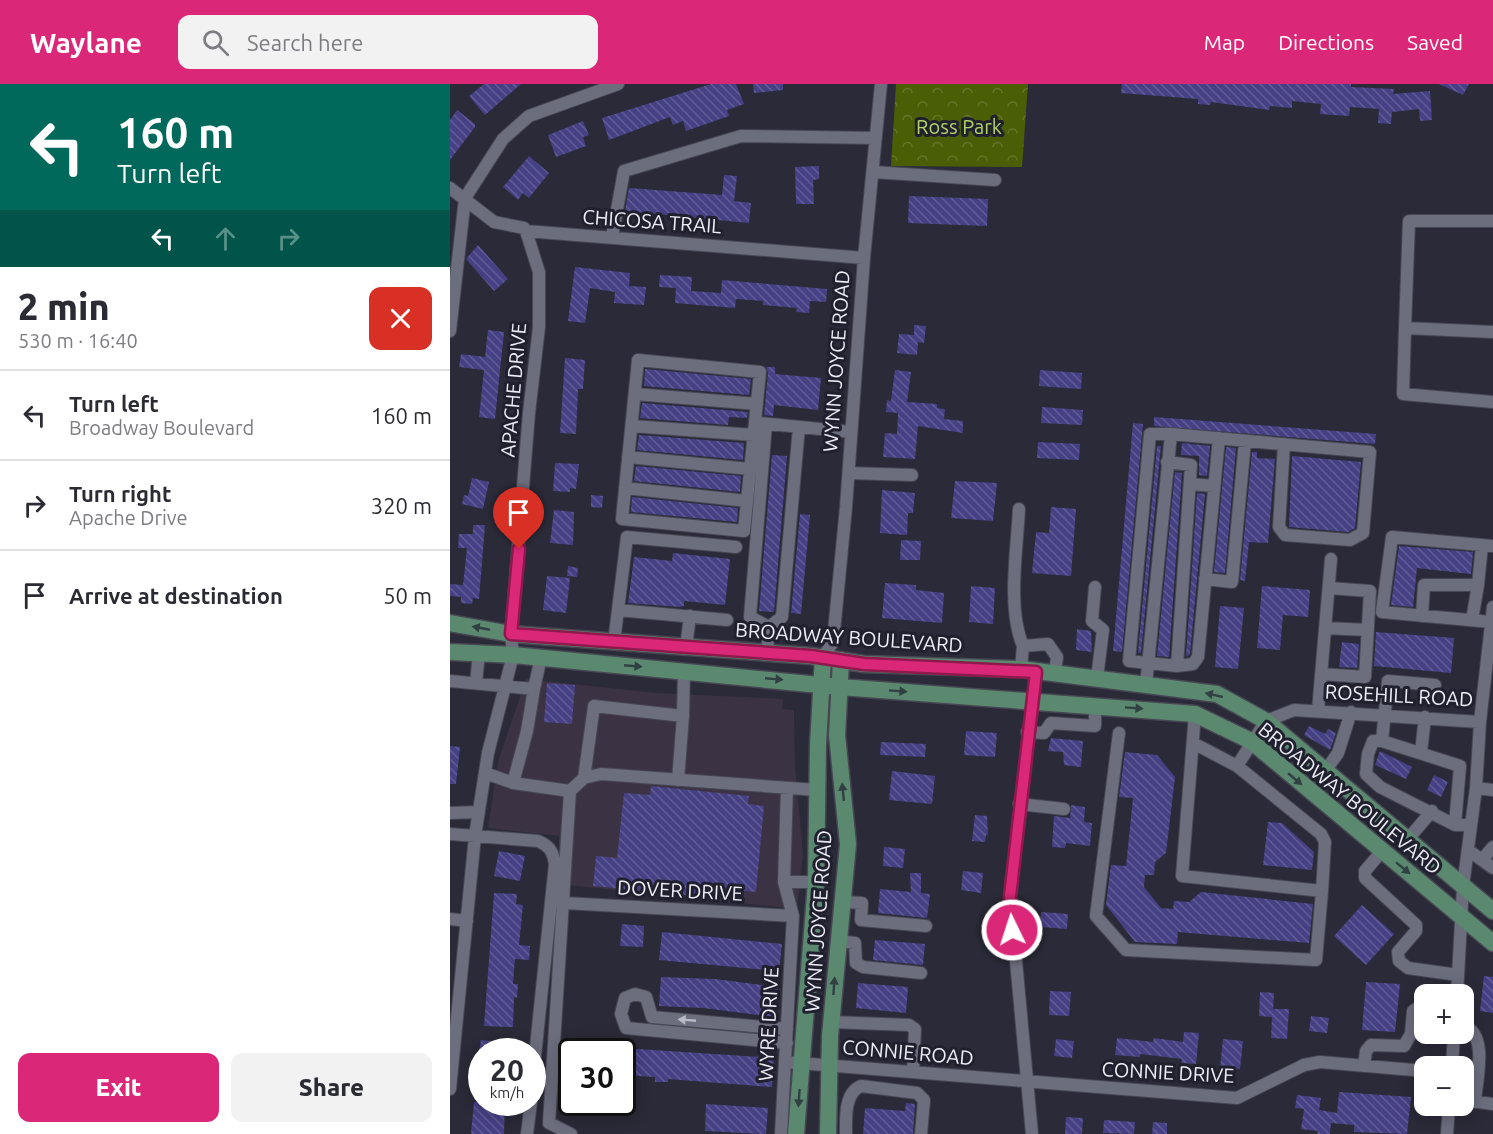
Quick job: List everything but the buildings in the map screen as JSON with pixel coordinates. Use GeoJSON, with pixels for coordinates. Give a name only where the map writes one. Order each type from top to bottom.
{"type":"FeatureCollection","features":[{"type":"Feature","properties":{"kind":"main road","name":"BROADWAY BOULEVARD"},"geometry":{"type":"LineString","coordinates":[[450,622],[511,634],[823,657],[864,664],[1055,672],[1217,694],[1266,721],[1366,802],[1493,911]]}},
{"type":"Feature","properties":{"kind":"main road"},"geometry":{"type":"LineString","coordinates":[[684,671],[687,647]]}},
{"type":"Feature","properties":{"kind":"main road","name":"BROADWAY BOULEVARD"},"geometry":{"type":"LineString","coordinates":[[450,652],[541,657],[820,683],[840,687],[1062,702],[1196,714],[1251,741],[1493,943]]}},
{"type":"Feature","properties":{"kind":"main road","name":"WYNN JOYCE ROAD"},"geometry":{"type":"LineString","coordinates":[[796,1134],[794,1062],[816,882],[816,790],[823,657]]}},
{"type":"Feature","properties":{"kind":"main road","name":"WYNN JOYCE ROAD"},"geometry":{"type":"LineString","coordinates":[[828,1128],[831,1022],[848,844],[837,735],[842,660]]}},
{"type":"Feature","properties":{"kind":"main road"},"geometry":{"type":"LineString","coordinates":[[816,882],[843,895]]}},
{"type":"Feature","properties":{"kind":"street"},"geometry":{"type":"LineString","coordinates":[[450,331],[465,198],[503,140],[529,116],[618,84]]}},
{"type":"Feature","properties":{"kind":"street","name":"WYNN JOYCE ROAD"},"geometry":{"type":"LineString","coordinates":[[823,657],[833,642],[849,473],[864,258],[881,84]]}},
{"type":"Feature","properties":{"kind":"street"},"geometry":{"type":"LineString","coordinates":[[612,237],[624,171],[741,136],[876,138]]}},
{"type":"Feature","properties":{"kind":"street"},"geometry":{"type":"LineString","coordinates":[[873,172],[994,180]]}},
{"type":"Feature","properties":{"kind":"street","name":"CHICOSA TRAIL"},"geometry":{"type":"LineString","coordinates":[[450,188],[494,222],[524,228],[526,231],[864,258]]}},
{"type":"Feature","properties":{"kind":"street"},"geometry":{"type":"LineString","coordinates":[[1493,220],[1409,221],[1403,394],[1493,402]]}},
{"type":"Feature","properties":{"kind":"street","name":"APACHE DRIVE"},"geometry":{"type":"LineString","coordinates":[[450,1087],[454,1007],[467,921],[478,812],[513,655],[511,634],[529,413],[540,327],[539,272],[526,231]]}},
{"type":"Feature","properties":{"kind":"street"},"geometry":{"type":"LineString","coordinates":[[1405,328],[1493,332]]}},
{"type":"Feature","properties":{"kind":"street"},"geometry":{"type":"LineString","coordinates":[[758,427],[750,469],[744,531],[622,519],[638,360],[760,372],[757,404],[758,427],[750,617],[769,627]]}},
{"type":"Feature","properties":{"kind":"street"},"geometry":{"type":"LineString","coordinates":[[635,394],[757,404]]}},
{"type":"Feature","properties":{"kind":"street"},"geometry":{"type":"LineString","coordinates":[[632,426],[799,427],[851,432]]}},
{"type":"Feature","properties":{"kind":"street"},"geometry":{"type":"LineString","coordinates":[[767,653],[769,627],[782,617],[799,427]]}},
{"type":"Feature","properties":{"kind":"street"},"geometry":{"type":"LineString","coordinates":[[1218,438],[1198,657],[1193,664],[1177,666],[1129,661],[1150,434],[1171,434],[1218,438],[1245,441],[1284,444],[1370,452],[1363,533],[1357,538],[1285,535],[1279,527],[1284,444]]}},
{"type":"Feature","properties":{"kind":"street"},"geometry":{"type":"LineString","coordinates":[[1146,685],[1171,434]]}},
{"type":"Feature","properties":{"kind":"street"},"geometry":{"type":"LineString","coordinates":[[1205,579],[1232,582],[1245,441]]}},
{"type":"Feature","properties":{"kind":"street"},"geometry":{"type":"LineString","coordinates":[[628,457],[750,469]]}},
{"type":"Feature","properties":{"kind":"street"},"geometry":{"type":"LineString","coordinates":[[1167,462],[1191,465],[1177,666]]}},
{"type":"Feature","properties":{"kind":"street"},"geometry":{"type":"LineString","coordinates":[[849,473],[912,475]]}},
{"type":"Feature","properties":{"kind":"street"},"geometry":{"type":"LineString","coordinates":[[1190,484],[1214,486]]}},
{"type":"Feature","properties":{"kind":"street"},"geometry":{"type":"LineString","coordinates":[[625,488],[747,501]]}},
{"type":"Feature","properties":{"kind":"street"},"geometry":{"type":"LineString","coordinates":[[1019,508],[1015,614],[1017,632],[1029,670],[1031,700],[1010,896],[1032,1134]]}},
{"type":"Feature","properties":{"kind":"street"},"geometry":{"type":"LineString","coordinates":[[614,642],[627,537],[736,547]]}},
{"type":"Feature","properties":{"kind":"street"},"geometry":{"type":"LineString","coordinates":[[1472,620],[1487,546],[1392,537],[1382,612],[1472,620],[1491,630]]}},
{"type":"Feature","properties":{"kind":"street"},"geometry":{"type":"LineString","coordinates":[[1318,711],[1332,559]]}},
{"type":"Feature","properties":{"kind":"street"},"geometry":{"type":"LineString","coordinates":[[1422,616],[1424,585],[1478,585]]}},
{"type":"Feature","properties":{"kind":"street"},"geometry":{"type":"LineString","coordinates":[[1095,587],[1092,621],[1103,630],[1098,678]]}},
{"type":"Feature","properties":{"kind":"street"},"geometry":{"type":"LineString","coordinates":[[1321,674],[1365,676],[1370,591],[1329,588]]}},
{"type":"Feature","properties":{"kind":"street","name":"ROSEHILL ROAD"},"geometry":{"type":"LineString","coordinates":[[1266,721],[1294,710],[1385,714],[1480,722],[1488,694],[1493,607]]}},
{"type":"Feature","properties":{"kind":"street"},"geometry":{"type":"LineString","coordinates":[[618,610],[727,620]]}},
{"type":"Feature","properties":{"kind":"street"},"geometry":{"type":"LineString","coordinates":[[687,647],[690,616]]}},
{"type":"Feature","properties":{"kind":"street"},"geometry":{"type":"LineString","coordinates":[[1325,628],[1368,630]]}},
{"type":"Feature","properties":{"kind":"street"},"geometry":{"type":"LineString","coordinates":[[833,642],[842,660]]}},
{"type":"Feature","properties":{"kind":"street"},"geometry":{"type":"LineString","coordinates":[[1023,646],[1048,644],[1054,649],[1057,657],[1055,672]]}},
{"type":"Feature","properties":{"kind":"street"},"geometry":{"type":"LineString","coordinates":[[476,684],[479,653]]}},
{"type":"Feature","properties":{"kind":"street"},"geometry":{"type":"LineString","coordinates":[[513,783],[527,731],[541,657]]}},
{"type":"Feature","properties":{"kind":"street"},"geometry":{"type":"LineString","coordinates":[[678,780],[684,671]]}},
{"type":"Feature","properties":{"kind":"street"},"geometry":{"type":"LineString","coordinates":[[450,681],[534,689]]}},
{"type":"Feature","properties":{"kind":"street"},"geometry":{"type":"LineString","coordinates":[[1382,741],[1388,681],[1435,684]]}},
{"type":"Feature","properties":{"kind":"street"},"geometry":{"type":"LineString","coordinates":[[1060,724],[1062,702]]}},
{"type":"Feature","properties":{"kind":"street"},"geometry":{"type":"LineString","coordinates":[[1027,732],[1044,733],[1051,723],[1095,726],[1095,705]]}},
{"type":"Feature","properties":{"kind":"street"},"geometry":{"type":"LineString","coordinates":[[584,778],[594,706],[682,716]]}},
{"type":"Feature","properties":{"kind":"street"},"geometry":{"type":"LineString","coordinates":[[1326,770],[1338,753],[1351,712]]}},
{"type":"Feature","properties":{"kind":"street"},"geometry":{"type":"LineString","coordinates":[[1196,714],[1182,876],[1322,891]]}},
{"type":"Feature","properties":{"kind":"street"},"geometry":{"type":"LineString","coordinates":[[1421,752],[1425,717]]}},
{"type":"Feature","properties":{"kind":"street"},"geometry":{"type":"LineString","coordinates":[[1237,766],[1266,721]]}},
{"type":"Feature","properties":{"kind":"street"},"geometry":{"type":"LineString","coordinates":[[1458,984],[1463,886],[1476,788],[1480,722]]}},
{"type":"Feature","properties":{"kind":"street"},"geometry":{"type":"LineString","coordinates":[[1119,734],[1096,916],[1125,950],[1316,960],[1325,842],[1321,834],[1237,766],[1193,743]]}},
{"type":"Feature","properties":{"kind":"street"},"geometry":{"type":"LineString","coordinates":[[1455,825],[1460,766],[1421,752],[1382,741],[1373,741],[1368,754],[1366,774],[1379,786],[1432,811],[1455,825],[1471,825]]}},
{"type":"Feature","properties":{"kind":"street"},"geometry":{"type":"LineString","coordinates":[[485,773],[513,783],[570,791]]}},
{"type":"Feature","properties":{"kind":"street"},"geometry":{"type":"LineString","coordinates":[[571,1134],[549,1123],[565,903],[570,791],[584,778],[601,774],[816,790]]}},
{"type":"Feature","properties":{"kind":"street"},"geometry":{"type":"LineString","coordinates":[[1366,802],[1379,786]]}},
{"type":"Feature","properties":{"kind":"street","name":"WYRE DRIVE"},"geometry":{"type":"LineString","coordinates":[[781,1134],[794,1062],[787,1042],[794,915],[784,882],[787,788]]}},
{"type":"Feature","properties":{"kind":"street"},"geometry":{"type":"LineString","coordinates":[[1476,788],[1493,790]]}},
{"type":"Feature","properties":{"kind":"street"},"geometry":{"type":"LineString","coordinates":[[1019,804],[1064,809]]}},
{"type":"Feature","properties":{"kind":"street"},"geometry":{"type":"LineString","coordinates":[[1408,839],[1432,811]]}},
{"type":"Feature","properties":{"kind":"street"},"geometry":{"type":"LineString","coordinates":[[450,813],[478,812]]}},
{"type":"Feature","properties":{"kind":"street"},"geometry":{"type":"LineString","coordinates":[[450,834],[538,841],[548,845],[553,854],[555,864],[537,1038]]}},
{"type":"Feature","properties":{"kind":"street"},"geometry":{"type":"LineString","coordinates":[[1482,860],[1493,847]]}},
{"type":"Feature","properties":{"kind":"street"},"geometry":{"type":"LineString","coordinates":[[1468,850],[1493,868]]}},
{"type":"Feature","properties":{"kind":"street"},"geometry":{"type":"LineString","coordinates":[[1382,851],[1365,871],[1365,878],[1416,925],[1416,931],[1398,952],[1399,961],[1408,968],[1458,975]]}},
{"type":"Feature","properties":{"kind":"street"},"geometry":{"type":"LineString","coordinates":[[784,882],[816,882]]}},
{"type":"Feature","properties":{"kind":"street"},"geometry":{"type":"LineString","coordinates":[[843,895],[862,903],[861,920],[926,926]]}},
{"type":"Feature","properties":{"kind":"street","name":"DOVER DRIVE"},"geometry":{"type":"LineString","coordinates":[[565,903],[794,915]]}},
{"type":"Feature","properties":{"kind":"street"},"geometry":{"type":"LineString","coordinates":[[450,919],[467,921]]}},
{"type":"Feature","properties":{"kind":"street"},"geometry":{"type":"LineString","coordinates":[[838,941],[855,943],[856,963],[862,967],[921,973]]}},
{"type":"Feature","properties":{"kind":"street"},"geometry":{"type":"LineString","coordinates":[[1364,1066],[1366,1051],[1371,1046],[1404,1046],[1411,1034],[1414,1010]]}},
{"type":"Feature","properties":{"kind":"street"},"geometry":{"type":"LineString","coordinates":[[831,1022],[909,1025],[915,1029],[913,1072]]}},
{"type":"Feature","properties":{"kind":"street"},"geometry":{"type":"LineString","coordinates":[[651,1024],[713,1029],[788,1029]]}},
{"type":"Feature","properties":{"kind":"street"},"geometry":{"type":"LineString","coordinates":[[713,1029],[787,1042]]}},
{"type":"Feature","properties":{"kind":"street"},"geometry":{"type":"LineString","coordinates":[[1474,1034],[1479,1041],[1474,1071]]}},
{"type":"Feature","properties":{"kind":"street","name":"CONNIE ROAD"},"geometry":{"type":"LineString","coordinates":[[794,1062],[1027,1082]]}},
{"type":"Feature","properties":{"kind":"street","name":"CONNIE DRIVE"},"geometry":{"type":"LineString","coordinates":[[1027,1082],[1238,1098],[1304,1065],[1320,1062],[1414,1070]]}},
{"type":"Feature","properties":{"kind":"street"},"geometry":{"type":"LineString","coordinates":[[892,1090],[895,1071]]}},
{"type":"Feature","properties":{"kind":"street"},"geometry":{"type":"LineString","coordinates":[[828,1128],[846,1129],[849,1097],[855,1088],[861,1086],[917,1093],[921,1096],[924,1100],[921,1134]]}},
{"type":"Feature","properties":{"kind":"street"},"geometry":{"type":"LineString","coordinates":[[1474,1102],[1493,1104]]}},
{"type":"Feature","properties":{"kind":"street"},"geometry":{"type":"LineString","coordinates":[[527,1134],[529,1116]]}},
{"type":"Feature","properties":{"kind":"street"},"geometry":{"type":"LineString","coordinates":[[1447,1134],[1448,1116]]}},
{"type":"Feature","properties":{"kind":"shaded area"},"geometry":{"type":"Polygon","coordinates":[[[526,679],[656,693],[783,699],[782,709],[794,710],[795,766],[803,855],[797,909],[558,884],[559,836],[488,828],[498,762],[526,679]]]}},
{"type":"Feature","properties":{"kind":"green space","name":"Ross Park"},"geometry":{"type":"Polygon","coordinates":[[[896,84],[1028,84],[1022,167],[891,166],[896,84]]]}},
{"type":"Feature","properties":{"kind":"route"},"geometry":{"type":"LineString","coordinates":[[519,549],[511,634],[823,657],[864,664],[1021,669],[1036,672],[1029,716],[1010,896],[1012,930]]}}]}
